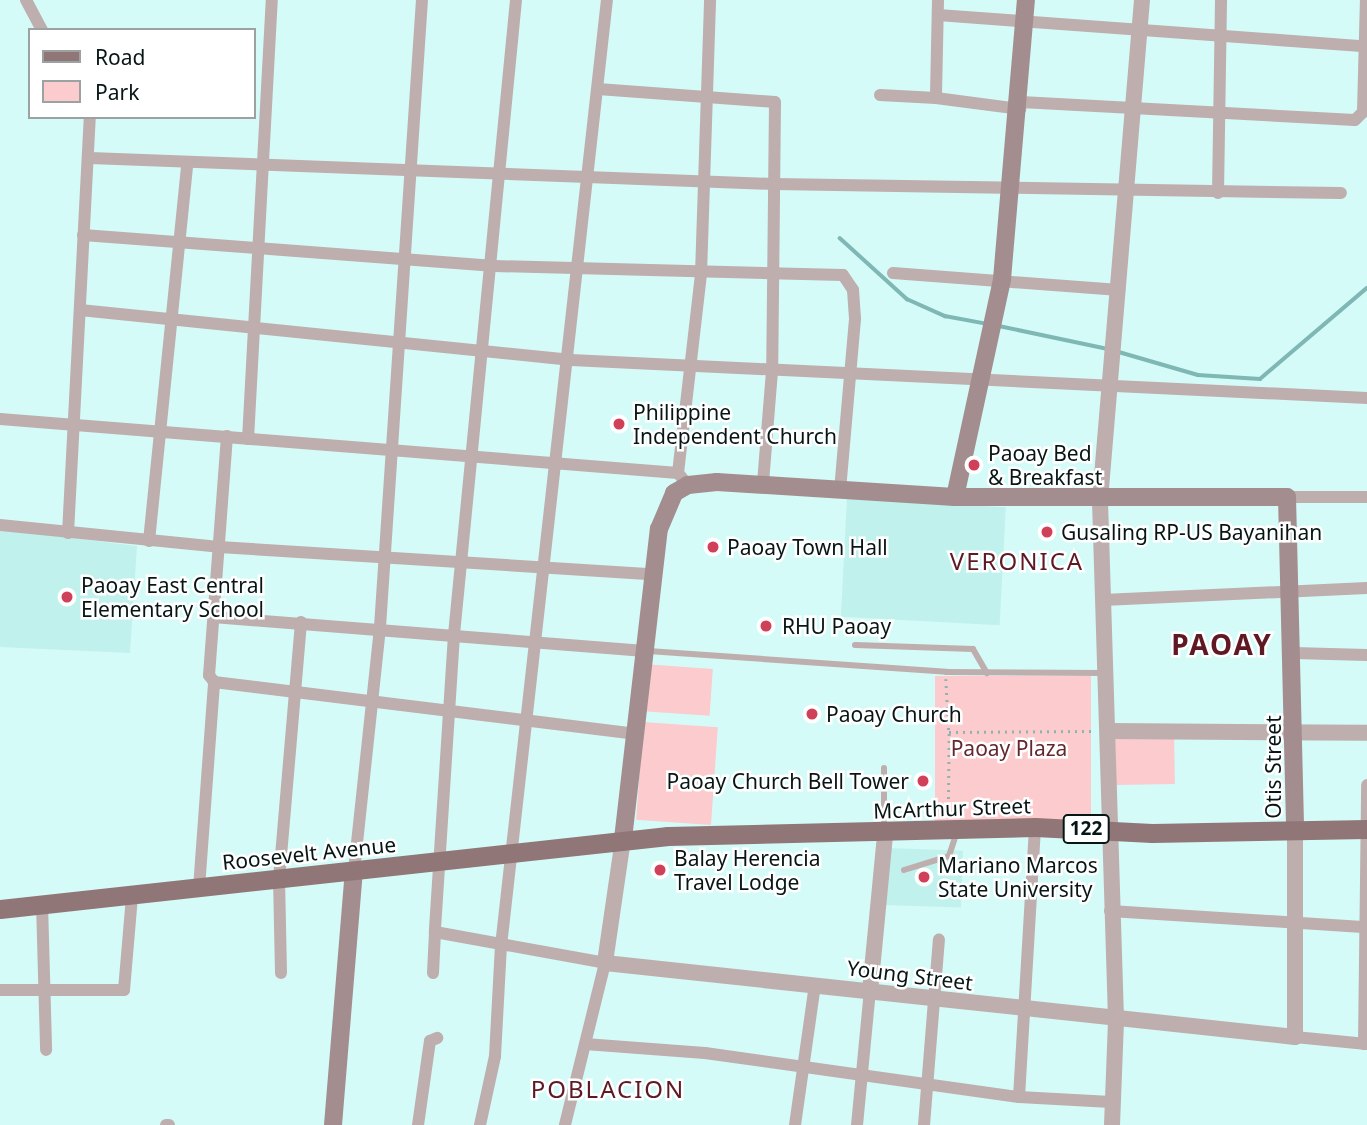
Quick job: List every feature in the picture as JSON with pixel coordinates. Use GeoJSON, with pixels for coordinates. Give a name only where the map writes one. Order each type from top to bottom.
{"type":"FeatureCollection","features":[{"type":"Feature","properties":{"kind":"main road"},"geometry":{"type":"LineString","coordinates":[[955,497],[1002,279],[1013,188],[1026,0]]}},
{"type":"Feature","properties":{"kind":"main road"},"geometry":{"type":"LineString","coordinates":[[623,839],[651,574],[666,506],[683,479],[764,482],[955,497],[1100,500],[1287,496]]}},
{"type":"Feature","properties":{"kind":"main road","name":"Otis Street"},"geometry":{"type":"LineString","coordinates":[[1287,496],[1298,733],[1295,831]]}},
{"type":"Feature","properties":{"kind":"main road","name":"McArthur Street"},"geometry":{"type":"LineString","coordinates":[[623,839],[885,834],[1035,827],[1112,830],[1366,829]]}},
{"type":"Feature","properties":{"kind":"main road","name":"Roosevelt Avenue"},"geometry":{"type":"LineString","coordinates":[[0,909],[512,854],[623,839]]}},
{"type":"Feature","properties":{"kind":"main road"},"geometry":{"type":"LineString","coordinates":[[333,1125],[354,871]]}},
{"type":"Feature","properties":{"kind":"street"},"geometry":{"type":"LineString","coordinates":[[26,0],[41,28]]}},
{"type":"Feature","properties":{"kind":"street"},"geometry":{"type":"LineString","coordinates":[[248,439],[258,328],[272,0]]}},
{"type":"Feature","properties":{"kind":"street"},"geometry":{"type":"LineString","coordinates":[[354,871],[380,627],[422,0]]}},
{"type":"Feature","properties":{"kind":"street"},"geometry":{"type":"LineString","coordinates":[[433,973],[454,635],[495,266],[498,174],[516,0]]}},
{"type":"Feature","properties":{"kind":"street"},"geometry":{"type":"LineString","coordinates":[[480,1125],[495,1056],[501,946],[571,360],[607,0]]}},
{"type":"Feature","properties":{"kind":"street"},"geometry":{"type":"LineString","coordinates":[[0,419],[473,457],[559,461],[683,479],[701,274],[710,0]]}},
{"type":"Feature","properties":{"kind":"street"},"geometry":{"type":"LineString","coordinates":[[936,98],[938,0]]}},
{"type":"Feature","properties":{"kind":"street"},"geometry":{"type":"LineString","coordinates":[[1112,1125],[1116,1019],[1110,911],[1112,830],[1104,673],[1100,500],[1112,387],[1124,192],[1142,0]]}},
{"type":"Feature","properties":{"kind":"street"},"geometry":{"type":"LineString","coordinates":[[1218,193],[1221,0]]}},
{"type":"Feature","properties":{"kind":"street"},"geometry":{"type":"LineString","coordinates":[[880,95],[1020,105],[1359,118],[1366,0]]}},
{"type":"Feature","properties":{"kind":"street"},"geometry":{"type":"LineString","coordinates":[[938,15],[1219,40],[1362,46]]}},
{"type":"Feature","properties":{"kind":"street"},"geometry":{"type":"LineString","coordinates":[[598,89],[775,102],[772,371],[764,482]]}},
{"type":"Feature","properties":{"kind":"street"},"geometry":{"type":"LineString","coordinates":[[68,533],[90,119]]}},
{"type":"Feature","properties":{"kind":"street"},"geometry":{"type":"LineString","coordinates":[[90,158],[266,169],[774,184],[1124,192],[1341,193]]}},
{"type":"Feature","properties":{"kind":"street"},"geometry":{"type":"LineString","coordinates":[[149,541],[167,319],[187,164]]}},
{"type":"Feature","properties":{"kind":"street"},"geometry":{"type":"LineString","coordinates":[[83,235],[176,242],[262,244],[495,266],[848,279],[854,295],[854,373],[840,488]]}},
{"type":"Feature","properties":{"kind":"street"},"geometry":{"type":"LineString","coordinates":[[893,273],[1002,279],[1119,290]]}},
{"type":"Feature","properties":{"kind":"street"},"geometry":{"type":"LineString","coordinates":[[80,310],[571,360],[854,373],[979,384],[1367,397]]}},
{"type":"Feature","properties":{"kind":"street"},"geometry":{"type":"LineString","coordinates":[[200,888],[214,682],[214,617],[227,436]]}},
{"type":"Feature","properties":{"kind":"street"},"geometry":{"type":"LineString","coordinates":[[1287,496],[1367,497]]}},
{"type":"Feature","properties":{"kind":"street"},"geometry":{"type":"LineString","coordinates":[[0,525],[219,547],[383,555],[463,563],[651,574]]}},
{"type":"Feature","properties":{"kind":"street"},"geometry":{"type":"LineString","coordinates":[[1103,600],[1367,588]]}},
{"type":"Feature","properties":{"kind":"street"},"geometry":{"type":"LineString","coordinates":[[214,617],[380,627],[642,651]]}},
{"type":"Feature","properties":{"kind":"street"},"geometry":{"type":"LineString","coordinates":[[281,973],[279,879],[301,622]]}},
{"type":"Feature","properties":{"kind":"street"},"geometry":{"type":"LineString","coordinates":[[1294,653],[1367,655]]}},
{"type":"Feature","properties":{"kind":"street"},"geometry":{"type":"LineString","coordinates":[[214,682],[373,705],[635,734]]}},
{"type":"Feature","properties":{"kind":"street"},"geometry":{"type":"LineString","coordinates":[[1108,731],[1367,733]]}},
{"type":"Feature","properties":{"kind":"street"},"geometry":{"type":"LineString","coordinates":[[1366,1044],[1367,785]]}},
{"type":"Feature","properties":{"kind":"street"},"geometry":{"type":"LineString","coordinates":[[1019,1097],[1027,1012],[1035,827]]}},
{"type":"Feature","properties":{"kind":"street","name":"Otis Street"},"geometry":{"type":"LineString","coordinates":[[1295,831],[1299,923],[1295,1037]]}},
{"type":"Feature","properties":{"kind":"street"},"geometry":{"type":"LineString","coordinates":[[857,1125],[885,834]]}},
{"type":"Feature","properties":{"kind":"street"},"geometry":{"type":"LineString","coordinates":[[565,1125],[606,962],[623,839]]}},
{"type":"Feature","properties":{"kind":"street"},"geometry":{"type":"LineString","coordinates":[[0,990],[126,988],[132,896]]}},
{"type":"Feature","properties":{"kind":"street"},"geometry":{"type":"LineString","coordinates":[[42,903],[47,1050]]}},
{"type":"Feature","properties":{"kind":"street"},"geometry":{"type":"LineString","coordinates":[[1110,911],[1367,927]]}},
{"type":"Feature","properties":{"kind":"street","name":"Young Street"},"geometry":{"type":"LineString","coordinates":[[435,932],[501,946],[606,962],[934,998],[1027,1012],[1366,1044]]}},
{"type":"Feature","properties":{"kind":"street"},"geometry":{"type":"LineString","coordinates":[[924,1125],[939,940]]}},
{"type":"Feature","properties":{"kind":"street"},"geometry":{"type":"LineString","coordinates":[[795,1125],[815,984]]}},
{"type":"Feature","properties":{"kind":"street"},"geometry":{"type":"LineString","coordinates":[[418,1125],[430,1041],[437,1038]]}},
{"type":"Feature","properties":{"kind":"street"},"geometry":{"type":"LineString","coordinates":[[585,1044],[926,1083],[1019,1097],[1111,1102]]}},
{"type":"Feature","properties":{"kind":"lane"},"geometry":{"type":"LineString","coordinates":[[855,645],[973,649],[987,673]]}},
{"type":"Feature","properties":{"kind":"lane"},"geometry":{"type":"LineString","coordinates":[[642,651],[946,672],[1104,673]]}},
{"type":"Feature","properties":{"kind":"lane"},"geometry":{"type":"LineString","coordinates":[[884,768],[885,834]]}},
{"type":"Feature","properties":{"kind":"lane"},"geometry":{"type":"LineString","coordinates":[[904,870],[949,856],[953,830]]}},
{"type":"Feature","properties":{"kind":"path"},"geometry":{"type":"LineString","coordinates":[[946,672],[953,830]]}},
{"type":"Feature","properties":{"kind":"path"},"geometry":{"type":"LineString","coordinates":[[949,732],[1108,731]]}},
{"type":"Feature","properties":{"kind":"shaded area"},"geometry":{"type":"Polygon","coordinates":[[[847,499],[1006,507],[1000,625],[841,617],[847,499]]]}},
{"type":"Feature","properties":{"kind":"shaded area","name":"Paoay East Central Elementary School"},"geometry":{"type":"Polygon","coordinates":[[[0,529],[137,546],[130,653],[0,647],[0,529]]]}},
{"type":"Feature","properties":{"kind":"shaded area","name":"Mariano Marcos State University"},"geometry":{"type":"Polygon","coordinates":[[[887,848],[963,851],[961,908],[885,905],[887,848]]]}},
{"type":"Feature","properties":{"kind":"green space"},"geometry":{"type":"Polygon","coordinates":[[[643,664],[713,669],[710,716],[640,711],[643,664]]]}},
{"type":"Feature","properties":{"kind":"green space","name":"Paoay Plaza"},"geometry":{"type":"Polygon","coordinates":[[[935,676],[1091,676],[1091,822],[935,822],[935,676]]]}},
{"type":"Feature","properties":{"kind":"green space"},"geometry":{"type":"Polygon","coordinates":[[[643,722],[718,727],[711,825],[636,820],[643,722]]]}},
{"type":"Feature","properties":{"kind":"green space"},"geometry":{"type":"Polygon","coordinates":[[[1174,732],[1175,784],[1116,785],[1115,733],[1174,732]]]}},
{"type":"Feature","properties":{"kind":"waterway"},"geometry":{"type":"LineString","coordinates":[[840,238],[907,299],[945,316],[988,324]]}},
{"type":"Feature","properties":{"kind":"waterway"},"geometry":{"type":"LineString","coordinates":[[1119,352],[1198,375],[1260,379],[1367,288]]}},
{"type":"Feature","properties":{"kind":"waterway"},"geometry":{"type":"LineString","coordinates":[[999,326],[1108,349]]}},
{"type":"Feature","properties":{"kind":"place","name":"Philippine Independent Church"},"geometry":{"type":"Point","coordinates":[619,424]}},
{"type":"Feature","properties":{"kind":"place","name":"Paoay Bed & Breakfast"},"geometry":{"type":"Point","coordinates":[974,465]}},
{"type":"Feature","properties":{"kind":"place","name":"Gusaling RP-US Bayanihan"},"geometry":{"type":"Point","coordinates":[1047,532]}},
{"type":"Feature","properties":{"kind":"place","name":"Paoay Town Hall"},"geometry":{"type":"Point","coordinates":[713,547]}},
{"type":"Feature","properties":{"kind":"place","name":"Paoay East Central Elementary School"},"geometry":{"type":"Point","coordinates":[67,597]}},
{"type":"Feature","properties":{"kind":"place","name":"RHU Paoay"},"geometry":{"type":"Point","coordinates":[766,626]}},
{"type":"Feature","properties":{"kind":"place","name":"Paoay Church"},"geometry":{"type":"Point","coordinates":[812,714]}},
{"type":"Feature","properties":{"kind":"place","name":"Paoay Church Bell Tower"},"geometry":{"type":"Point","coordinates":[923,781]}},
{"type":"Feature","properties":{"kind":"place","name":"Balay Herencia Travel Lodge"},"geometry":{"type":"Point","coordinates":[660,870]}},
{"type":"Feature","properties":{"kind":"place","name":"Mariano Marcos State University"},"geometry":{"type":"Point","coordinates":[924,877]}},
{"type":"Feature","properties":{"kind":"district","name":"VERONICA"},"geometry":{"type":"Point","coordinates":[1017,561]}},
{"type":"Feature","properties":{"kind":"district","name":"PAOAY"},"geometry":{"type":"Point","coordinates":[1222,644]}},
{"type":"Feature","properties":{"kind":"district","name":"POBLACION"},"geometry":{"type":"Point","coordinates":[608,1089]}}]}
